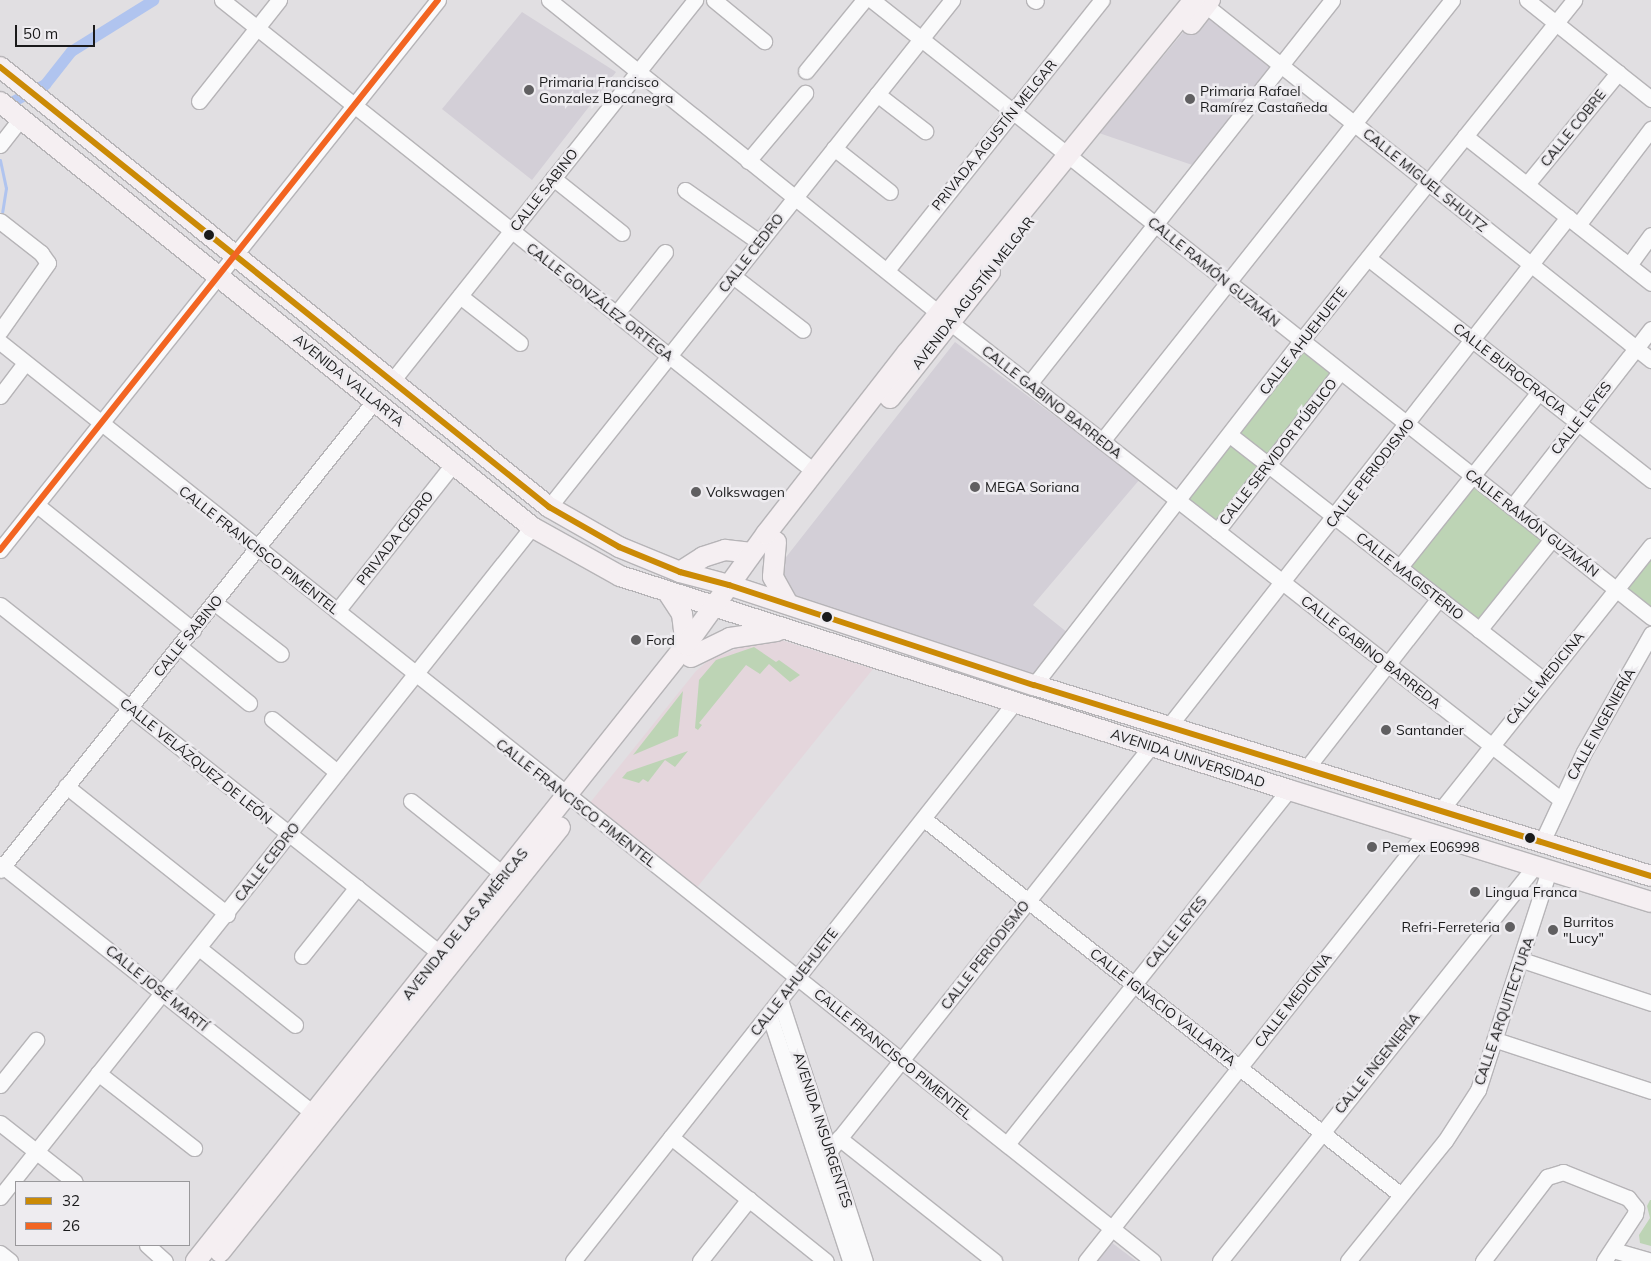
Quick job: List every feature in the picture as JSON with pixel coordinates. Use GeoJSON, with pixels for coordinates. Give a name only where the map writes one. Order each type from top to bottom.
{"type":"FeatureCollection","features":[{"type":"Feature","properties":{"kind":"main road","name":"AVENIDA AGUSTÍN MELGAR"},"geometry":{"type":"LineString","coordinates":[[736,587],[776,542],[945,318],[1071,159],[1202,1]]}},
{"type":"Feature","properties":{"kind":"main road","name":"AVENIDA VALLARTA"},"geometry":{"type":"LineString","coordinates":[[0,67],[549,507],[619,547],[680,572],[736,587]]}},
{"type":"Feature","properties":{"kind":"main road","name":"AVENIDA VALLARTA"},"geometry":{"type":"LineString","coordinates":[[12,111],[532,527],[620,576],[720,610]]}},
{"type":"Feature","properties":{"kind":"main road","name":"AVENIDA AGUSTÍN MELGAR"},"geometry":{"type":"LineString","coordinates":[[736,587],[752,553],[815,472],[945,318]]}},
{"type":"Feature","properties":{"kind":"main road"},"geometry":{"type":"LineString","coordinates":[[776,542],[773,577],[788,604]]}},
{"type":"Feature","properties":{"kind":"main road"},"geometry":{"type":"LineString","coordinates":[[680,572],[703,557],[725,550],[752,553]]}},
{"type":"Feature","properties":{"kind":"main road","name":"AVENIDA UNIVERSIDAD"},"geometry":{"type":"LineString","coordinates":[[736,587],[1034,685],[1651,876]]}},
{"type":"Feature","properties":{"kind":"main road","name":"AVENIDA DE LAS AMÉRICAS"},"geometry":{"type":"LineString","coordinates":[[213,1261],[689,651],[736,587]]}},
{"type":"Feature","properties":{"kind":"main road"},"geometry":{"type":"LineString","coordinates":[[669,594],[682,614],[689,651],[753,633],[788,631]]}},
{"type":"Feature","properties":{"kind":"main road","name":"AVENIDA UNIVERSIDAD"},"geometry":{"type":"LineString","coordinates":[[720,610],[1651,902]]}},
{"type":"Feature","properties":{"kind":"main road","name":"AVENIDA DE LAS AMÉRICAS"},"geometry":{"type":"LineString","coordinates":[[196,1261],[504,874],[572,800]]}},
{"type":"Feature","properties":{"kind":"street","name":"CALLE GONZÁLEZ ORTEGA"},"geometry":{"type":"LineString","coordinates":[[222,0],[815,472]]}},
{"type":"Feature","properties":{"kind":"street"},"geometry":{"type":"LineString","coordinates":[[198,101],[279,0]]}},
{"type":"Feature","properties":{"kind":"street"},"geometry":{"type":"LineString","coordinates":[[0,550],[233,254],[438,0]]}},
{"type":"Feature","properties":{"kind":"street","name":"CALLE GABINO BARREDA"},"geometry":{"type":"LineString","coordinates":[[549,0],[945,318],[1560,799]]}},
{"type":"Feature","properties":{"kind":"street","name":"CALLE SABINO"},"geometry":{"type":"LineString","coordinates":[[392,381],[695,0]]}},
{"type":"Feature","properties":{"kind":"street"},"geometry":{"type":"LineString","coordinates":[[714,0],[764,41]]}},
{"type":"Feature","properties":{"kind":"street"},"geometry":{"type":"LineString","coordinates":[[806,71],[864,0]]}},
{"type":"Feature","properties":{"kind":"street","name":"CALLE RAMÓN GUZMÁN"},"geometry":{"type":"LineString","coordinates":[[872,0],[1071,159],[1156,224],[1301,342],[1651,617]]}},
{"type":"Feature","properties":{"kind":"street","name":"CALLE CEDRO"},"geometry":{"type":"LineString","coordinates":[[549,507],[952,0]]}},
{"type":"Feature","properties":{"kind":"street","name":"PRIVADA AGUSTÍN MELGAR"},"geometry":{"type":"LineString","coordinates":[[886,270],[1102,0]]}},
{"type":"Feature","properties":{"kind":"street"},"geometry":{"type":"LineString","coordinates":[[1029,384],[1332,0]]}},
{"type":"Feature","properties":{"kind":"street"},"geometry":{"type":"LineString","coordinates":[[1102,441],[1452,0]]}},
{"type":"Feature","properties":{"kind":"street"},"geometry":{"type":"LineString","coordinates":[[1527,0],[1651,98]]}},
{"type":"Feature","properties":{"kind":"street","name":"CALLE AHUEHUETE"},"geometry":{"type":"LineString","coordinates":[[1034,685],[1230,436],[1301,342],[1574,0]]}},
{"type":"Feature","properties":{"kind":"street","name":"CALLE MIGUEL SHULTZ"},"geometry":{"type":"LineString","coordinates":[[1202,1],[1279,65],[1651,360]]}},
{"type":"Feature","properties":{"kind":"street","name":"CALLE COBRE"},"geometry":{"type":"LineString","coordinates":[[1527,184],[1618,73]]}},
{"type":"Feature","properties":{"kind":"street"},"geometry":{"type":"LineString","coordinates":[[748,161],[805,93]]}},
{"type":"Feature","properties":{"kind":"street"},"geometry":{"type":"LineString","coordinates":[[878,94],[925,131]]}},
{"type":"Feature","properties":{"kind":"street"},"geometry":{"type":"LineString","coordinates":[[0,145],[12,111]]}},
{"type":"Feature","properties":{"kind":"street","name":"CALLE PERIODISMO"},"geometry":{"type":"LineString","coordinates":[[1169,726],[1283,584],[1532,265],[1573,221],[1651,129]]}},
{"type":"Feature","properties":{"kind":"street"},"geometry":{"type":"LineString","coordinates":[[1465,136],[1651,283]]}},
{"type":"Feature","properties":{"kind":"street"},"geometry":{"type":"LineString","coordinates":[[834,148],[890,192]]}},
{"type":"Feature","properties":{"kind":"street"},"geometry":{"type":"LineString","coordinates":[[553,178],[622,233]]}},
{"type":"Feature","properties":{"kind":"street"},"geometry":{"type":"LineString","coordinates":[[685,190],[759,242]]}},
{"type":"Feature","properties":{"kind":"street"},"geometry":{"type":"LineString","coordinates":[[0,221],[47,259],[43,274],[0,331]]}},
{"type":"Feature","properties":{"kind":"street"},"geometry":{"type":"LineString","coordinates":[[1629,265],[1651,235]]}},
{"type":"Feature","properties":{"kind":"street"},"geometry":{"type":"LineString","coordinates":[[616,314],[666,252]]}},
{"type":"Feature","properties":{"kind":"street","name":"CALLE BUROCRACIA"},"geometry":{"type":"LineString","coordinates":[[1368,258],[1651,480]]}},
{"type":"Feature","properties":{"kind":"street"},"geometry":{"type":"LineString","coordinates":[[733,276],[803,330]]}},
{"type":"Feature","properties":{"kind":"street"},"geometry":{"type":"LineString","coordinates":[[460,296],[520,343]]}},
{"type":"Feature","properties":{"kind":"street","name":"CALLE LEYES"},"geometry":{"type":"LineString","coordinates":[[1512,507],[1651,329]]}},
{"type":"Feature","properties":{"kind":"street","name":"CALLE FRANCISCO PIMENTEL"},"geometry":{"type":"LineString","coordinates":[[0,342],[572,800],[798,977],[1154,1261]]}},
{"type":"Feature","properties":{"kind":"street"},"geometry":{"type":"LineString","coordinates":[[0,396],[25,363]]}},
{"type":"Feature","properties":{"kind":"street","name":"CALLE SERVIDOR PÚBLICO"},"geometry":{"type":"LineString","coordinates":[[1217,531],[1340,372]]}},
{"type":"Feature","properties":{"kind":"street"},"geometry":{"type":"LineString","coordinates":[[1399,568],[1539,392]]}},
{"type":"Feature","properties":{"kind":"street","name":"CALLE SABINO"},"geometry":{"type":"LineString","coordinates":[[1,867],[215,604],[256,548],[375,400]]}},
{"type":"Feature","properties":{"kind":"street","name":"CALLE MAGISTERIO"},"geometry":{"type":"LineString","coordinates":[[1230,436],[1544,680]]}},
{"type":"Feature","properties":{"kind":"street","name":"PRIVADA CEDRO"},"geometry":{"type":"LineString","coordinates":[[337,611],[453,464]]}},
{"type":"Feature","properties":{"kind":"street"},"geometry":{"type":"LineString","coordinates":[[37,505],[194,630]]}},
{"type":"Feature","properties":{"kind":"street","name":"CALLE CEDRO"},"geometry":{"type":"LineString","coordinates":[[0,1197],[227,914],[414,674],[532,527]]}},
{"type":"Feature","properties":{"kind":"street"},"geometry":{"type":"LineString","coordinates":[[1480,630],[1552,539]]}},
{"type":"Feature","properties":{"kind":"street","name":"CALLE MEDICINA"},"geometry":{"type":"LineString","coordinates":[[1440,810],[1651,546]]}},
{"type":"Feature","properties":{"kind":"street"},"geometry":{"type":"LineString","coordinates":[[1306,769],[1439,598]]}},
{"type":"Feature","properties":{"kind":"street"},"geometry":{"type":"LineString","coordinates":[[215,604],[281,654]]}},
{"type":"Feature","properties":{"kind":"street","name":"CALLE VELÁZQUEZ DE LEÓN"},"geometry":{"type":"LineString","coordinates":[[0,605],[440,954]]}},
{"type":"Feature","properties":{"kind":"street","name":"CALLE INGENIERÍA"},"geometry":{"type":"LineString","coordinates":[[1542,842],[1560,799],[1651,634]]}},
{"type":"Feature","properties":{"kind":"street"},"geometry":{"type":"LineString","coordinates":[[180,647],[249,703]]}},
{"type":"Feature","properties":{"kind":"street","name":"CALLE AHUEHUETE"},"geometry":{"type":"LineString","coordinates":[[573,1261],[1015,702]]}},
{"type":"Feature","properties":{"kind":"street"},"geometry":{"type":"LineString","coordinates":[[272,719],[337,772]]}},
{"type":"Feature","properties":{"kind":"street","name":"CALLE PERIODISMO"},"geometry":{"type":"LineString","coordinates":[[819,1164],[1151,746]]}},
{"type":"Feature","properties":{"kind":"street"},"geometry":{"type":"LineString","coordinates":[[66,786],[227,914]]}},
{"type":"Feature","properties":{"kind":"street","name":"CALLE LEYES"},"geometry":{"type":"LineString","coordinates":[[1007,1144],[1289,790]]}},
{"type":"Feature","properties":{"kind":"street"},"geometry":{"type":"LineString","coordinates":[[411,801],[504,874]]}},
{"type":"Feature","properties":{"kind":"street","name":"CALLE IGNACIO VALLARTA"},"geometry":{"type":"LineString","coordinates":[[924,819],[1401,1195]]}},
{"type":"Feature","properties":{"kind":"street","name":"CALLE MEDICINA"},"geometry":{"type":"LineString","coordinates":[[1086,1261],[1426,832]]}},
{"type":"Feature","properties":{"kind":"street","name":"CALLE JOSÉ MARTÍ"},"geometry":{"type":"LineString","coordinates":[[1,867],[313,1113]]}},
{"type":"Feature","properties":{"kind":"street","name":"CALLE INGENIERÍA"},"geometry":{"type":"LineString","coordinates":[[1220,1261],[1322,1133],[1542,868]]}},
{"type":"Feature","properties":{"kind":"street","name":"CALLE ARQUITECTURA"},"geometry":{"type":"LineString","coordinates":[[1348,1261],[1467,1110],[1496,1040],[1522,960],[1542,868]]}},
{"type":"Feature","properties":{"kind":"street"},"geometry":{"type":"LineString","coordinates":[[302,956],[357,887]]}},
{"type":"Feature","properties":{"kind":"street"},"geometry":{"type":"LineString","coordinates":[[199,948],[295,1024]]}},
{"type":"Feature","properties":{"kind":"street"},"geometry":{"type":"LineString","coordinates":[[1522,960],[1651,1002]]}},
{"type":"Feature","properties":{"kind":"street","name":"AVENIDA INSURGENTES"},"geometry":{"type":"LineString","coordinates":[[780,1000],[865,1261]]}},
{"type":"Feature","properties":{"kind":"street","name":"AVENIDA INSURGENTES"},"geometry":{"type":"LineString","coordinates":[[769,1014],[850,1261]]}},
{"type":"Feature","properties":{"kind":"street"},"geometry":{"type":"LineString","coordinates":[[0,1085],[36,1040]]}},
{"type":"Feature","properties":{"kind":"street"},"geometry":{"type":"LineString","coordinates":[[1496,1040],[1651,1091]]}},
{"type":"Feature","properties":{"kind":"street"},"geometry":{"type":"LineString","coordinates":[[98,1073],[194,1148]]}},
{"type":"Feature","properties":{"kind":"street"},"geometry":{"type":"LineString","coordinates":[[0,1123],[74,1181]]}},
{"type":"Feature","properties":{"kind":"street"},"geometry":{"type":"LineString","coordinates":[[671,1137],[826,1261]]}},
{"type":"Feature","properties":{"kind":"street"},"geometry":{"type":"LineString","coordinates":[[839,1138],[994,1261]]}},
{"type":"Feature","properties":{"kind":"street"},"geometry":{"type":"LineString","coordinates":[[1484,1261],[1544,1181],[1559,1172],[1567,1172],[1632,1200],[1635,1214],[1611,1251]]}},
{"type":"Feature","properties":{"kind":"street"},"geometry":{"type":"LineString","coordinates":[[700,1261],[749,1199]]}},
{"type":"Feature","properties":{"kind":"street"},"geometry":{"type":"LineString","coordinates":[[831,1261],[844,1245]]}},
{"type":"Feature","properties":{"kind":"street"},"geometry":{"type":"LineString","coordinates":[[148,1246],[165,1261]]}},
{"type":"Feature","properties":{"kind":"street"},"geometry":{"type":"LineString","coordinates":[[1611,1251],[1651,1253]]}},
{"type":"Feature","properties":{"kind":"street"},"geometry":{"type":"LineString","coordinates":[[1611,1251],[1651,1261]]}},
{"type":"Feature","properties":{"kind":"street"},"geometry":{"type":"LineString","coordinates":[[0,1253],[10,1261]]}},
{"type":"Feature","properties":{"kind":"shaded area","name":"Primaria Rafael Ramírez Castañeda"},"geometry":{"type":"Polygon","coordinates":[[[1206,5],[1279,65],[1201,168],[1099,133],[1206,5]]]}},
{"type":"Feature","properties":{"kind":"shaded area","name":"Primaria Francisco Gonzalez Bocanegra"},"geometry":{"type":"Polygon","coordinates":[[[522,12],[616,72],[532,180],[442,109],[522,12]]]}},
{"type":"Feature","properties":{"kind":"shaded area"},"geometry":{"type":"Polygon","coordinates":[[[955,342],[1140,479],[1033,605],[1068,633],[1035,676],[796,599],[782,580],[783,561],[955,342]]]}},
{"type":"Feature","properties":{"kind":"shaded area"},"geometry":{"type":"Polygon","coordinates":[[[759,640],[781,640],[873,669],[695,890],[589,804],[696,671],[709,660],[759,640]]]}},
{"type":"Feature","properties":{"kind":"shaded area"},"geometry":{"type":"Polygon","coordinates":[[[1111,1242],[1136,1261],[1096,1261],[1111,1242]]]}},
{"type":"Feature","properties":{"kind":"green space"},"geometry":{"type":"Polygon","coordinates":[[[1301,341],[1340,372],[1217,531],[1178,502],[1301,341]]]}},
{"type":"Feature","properties":{"kind":"green space"},"geometry":{"type":"Polygon","coordinates":[[[1473,476],[1552,539],[1479,630],[1399,568],[1473,476]]]}},
{"type":"Feature","properties":{"kind":"green space"},"geometry":{"type":"Polygon","coordinates":[[[1651,546],[1651,617],[1616,589],[1651,546]]]}},
{"type":"Feature","properties":{"kind":"green space"},"geometry":{"type":"Polygon","coordinates":[[[754,647],[776,662],[779,660],[800,675],[790,682],[769,664],[760,674],[746,665],[699,723],[702,725],[698,730],[695,728],[699,680],[716,660],[754,647]]]}},
{"type":"Feature","properties":{"kind":"green space"},"geometry":{"type":"Polygon","coordinates":[[[683,691],[678,736],[633,755],[683,691]]]}},
{"type":"Feature","properties":{"kind":"green space"},"geometry":{"type":"Polygon","coordinates":[[[688,751],[675,767],[665,760],[648,782],[643,779],[639,783],[622,778],[627,772],[688,751]]]}},
{"type":"Feature","properties":{"kind":"green space"},"geometry":{"type":"Polygon","coordinates":[[[1650,1200],[1651,1246],[1640,1243],[1639,1235],[1650,1218],[1647,1206],[1650,1200]]]}},
{"type":"Feature","properties":{"kind":"waterway"},"geometry":{"type":"LineString","coordinates":[[2,107],[45,84],[71,51],[153,0]]}},
{"type":"Feature","properties":{"kind":"waterway"},"geometry":{"type":"LineString","coordinates":[[0,160],[6,188],[2,212]]}},
{"type":"Feature","properties":{"kind":"transit line","name":"26"},"geometry":{"type":"LineString","coordinates":[[0,550],[438,0]]}},
{"type":"Feature","properties":{"kind":"transit line","name":"32"},"geometry":{"type":"LineString","coordinates":[[0,67],[549,507],[619,547],[680,572],[729,585],[1034,685],[1651,876]]}},
{"type":"Feature","properties":{"kind":"place","name":"Primaria Francisco Gonzalez Bocanegra"},"geometry":{"type":"Point","coordinates":[529,90]}},
{"type":"Feature","properties":{"kind":"place","name":"Primaria Rafael Ramírez Castañeda"},"geometry":{"type":"Point","coordinates":[1190,99]}},
{"type":"Feature","properties":{"kind":"place","name":"MEGA Soriana"},"geometry":{"type":"Point","coordinates":[975,487]}},
{"type":"Feature","properties":{"kind":"place","name":"Volkswagen"},"geometry":{"type":"Point","coordinates":[696,492]}},
{"type":"Feature","properties":{"kind":"place","name":"Ford"},"geometry":{"type":"Point","coordinates":[636,640]}},
{"type":"Feature","properties":{"kind":"place","name":"Santander"},"geometry":{"type":"Point","coordinates":[1386,730]}},
{"type":"Feature","properties":{"kind":"place","name":"Pemex E06998"},"geometry":{"type":"Point","coordinates":[1372,847]}},
{"type":"Feature","properties":{"kind":"place","name":"Lingua Franca"},"geometry":{"type":"Point","coordinates":[1475,892]}},
{"type":"Feature","properties":{"kind":"place","name":"Refri-Ferreteria"},"geometry":{"type":"Point","coordinates":[1510,927]}},
{"type":"Feature","properties":{"kind":"place","name":"Burritos \"Lucy\""},"geometry":{"type":"Point","coordinates":[1553,930]}}]}
